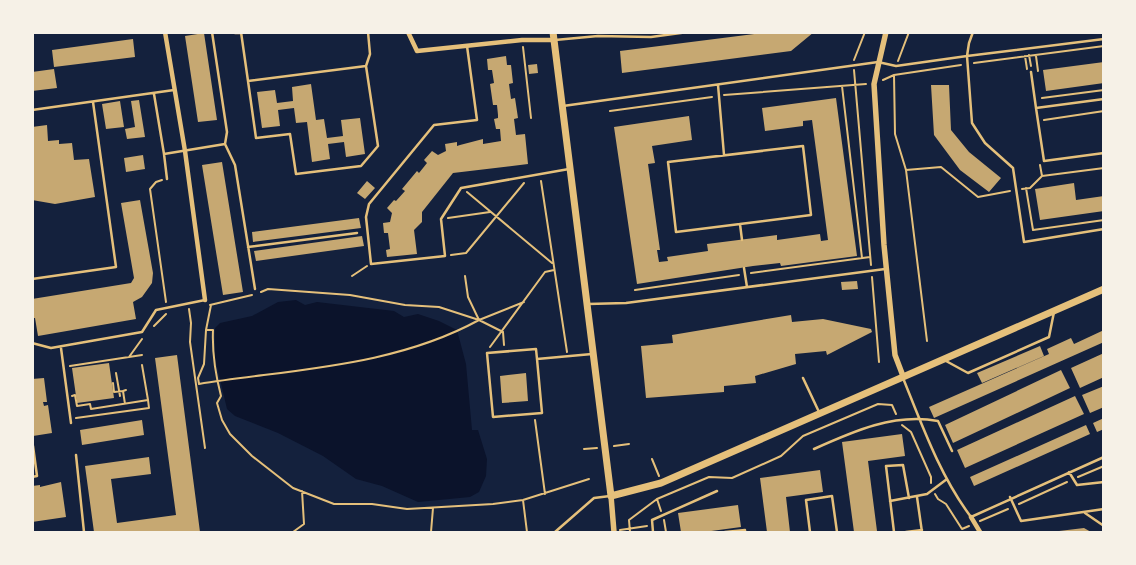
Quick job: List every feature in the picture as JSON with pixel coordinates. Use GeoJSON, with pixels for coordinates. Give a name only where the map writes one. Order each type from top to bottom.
{"type":"FeatureCollection","features":[{"type":"Feature","properties":{"kind":"main road"},"geometry":{"type":"LineString","coordinates":[[554,36],[611,496],[661,483],[1104,289]]}},
{"type":"Feature","properties":{"kind":"street"},"geometry":{"type":"LineString","coordinates":[[165,32],[185,151],[205,300]]}},
{"type":"Feature","properties":{"kind":"street"},"geometry":{"type":"LineString","coordinates":[[235,32],[240,32]]}},
{"type":"Feature","properties":{"kind":"street"},"geometry":{"type":"LineString","coordinates":[[408,32],[417,51],[554,36]]}},
{"type":"Feature","properties":{"kind":"street"},"geometry":{"type":"LineString","coordinates":[[886,32],[874,84],[874,101],[886,269],[895,355],[903,376]]}},
{"type":"Feature","properties":{"kind":"street"},"geometry":{"type":"LineString","coordinates":[[611,496],[614,532]]}},
{"type":"Feature","properties":{"kind":"street"},"geometry":{"type":"LineString","coordinates":[[970,517],[980,532]]}},
{"type":"Feature","properties":{"kind":"lane"},"geometry":{"type":"LineString","coordinates":[[212,32],[227,132],[225,144],[235,165],[254,289]]}},
{"type":"Feature","properties":{"kind":"lane"},"geometry":{"type":"LineString","coordinates":[[240,32],[256,138],[290,134],[296,174],[361,166],[378,146],[366,66],[370,54],[368,32]]}},
{"type":"Feature","properties":{"kind":"lane"},"geometry":{"type":"LineString","coordinates":[[650,32],[651,37]]}},
{"type":"Feature","properties":{"kind":"lane"},"geometry":{"type":"LineString","coordinates":[[554,36],[651,37],[688,32]]}},
{"type":"Feature","properties":{"kind":"lane"},"geometry":{"type":"LineString","coordinates":[[974,32],[969,44],[968,56],[972,123],[985,143],[1013,168],[1024,242],[1104,229]]}},
{"type":"Feature","properties":{"kind":"lane"},"geometry":{"type":"LineString","coordinates":[[563,106],[878,62],[896,66],[1104,39]]}},
{"type":"Feature","properties":{"kind":"lane"},"geometry":{"type":"LineString","coordinates":[[467,46],[477,120],[434,125],[369,204],[366,217],[371,264],[445,256],[441,219],[461,188],[571,168]]}},
{"type":"Feature","properties":{"kind":"lane"},"geometry":{"type":"LineString","coordinates":[[248,81],[366,66]]}},
{"type":"Feature","properties":{"kind":"lane"},"geometry":{"type":"LineString","coordinates":[[1032,72],[1044,161],[1104,153]]}},
{"type":"Feature","properties":{"kind":"lane"},"geometry":{"type":"LineString","coordinates":[[718,84],[724,155]]}},
{"type":"Feature","properties":{"kind":"lane"},"geometry":{"type":"LineString","coordinates":[[32,110],[174,90]]}},
{"type":"Feature","properties":{"kind":"lane"},"geometry":{"type":"LineString","coordinates":[[154,94],[167,179]]}},
{"type":"Feature","properties":{"kind":"lane"},"geometry":{"type":"LineString","coordinates":[[1036,108],[1104,98]]}},
{"type":"Feature","properties":{"kind":"lane"},"geometry":{"type":"LineString","coordinates":[[32,279],[116,267],[93,102]]}},
{"type":"Feature","properties":{"kind":"lane"},"geometry":{"type":"LineString","coordinates":[[164,154],[225,144]]}},
{"type":"Feature","properties":{"kind":"lane"},"geometry":{"type":"LineString","coordinates":[[803,146],[811,215],[740,224],[676,232],[668,162],[803,146]]}},
{"type":"Feature","properties":{"kind":"lane"},"geometry":{"type":"LineString","coordinates":[[740,224],[742,240]]}},
{"type":"Feature","properties":{"kind":"lane"},"geometry":{"type":"LineString","coordinates":[[248,247],[356,233]]}},
{"type":"Feature","properties":{"kind":"lane"},"geometry":{"type":"LineString","coordinates":[[744,268],[747,287]]}},
{"type":"Feature","properties":{"kind":"lane"},"geometry":{"type":"LineString","coordinates":[[587,304],[626,303],[886,269]]}},
{"type":"Feature","properties":{"kind":"lane"},"geometry":{"type":"LineString","coordinates":[[32,343],[51,348],[61,347],[142,332],[156,310],[205,300]]}},
{"type":"Feature","properties":{"kind":"lane"},"geometry":{"type":"LineString","coordinates":[[942,359],[968,373],[1049,337],[1054,310]]}},
{"type":"Feature","properties":{"kind":"lane"},"geometry":{"type":"LineString","coordinates":[[61,347],[71,423]]}},
{"type":"Feature","properties":{"kind":"lane"},"geometry":{"type":"LineString","coordinates":[[536,349],[537,359],[542,413],[493,417],[487,353],[536,349]]}},
{"type":"Feature","properties":{"kind":"lane"},"geometry":{"type":"LineString","coordinates":[[537,359],[568,358],[594,354]]}},
{"type":"Feature","properties":{"kind":"lane"},"geometry":{"type":"LineString","coordinates":[[903,376],[919,418],[947,479],[970,517],[1010,497],[1104,457]]}},
{"type":"Feature","properties":{"kind":"lane"},"geometry":{"type":"LineString","coordinates":[[803,378],[819,413]]}},
{"type":"Feature","properties":{"kind":"lane"},"geometry":{"type":"LineString","coordinates":[[814,449],[865,426],[919,418],[938,421],[952,451]]}},
{"type":"Feature","properties":{"kind":"lane"},"geometry":{"type":"LineString","coordinates":[[32,477],[37,476],[33,446]]}},
{"type":"Feature","properties":{"kind":"lane"},"geometry":{"type":"LineString","coordinates":[[76,455],[84,532]]}},
{"type":"Feature","properties":{"kind":"lane"},"geometry":{"type":"LineString","coordinates":[[894,532],[886,466],[903,464],[908,498]]}},
{"type":"Feature","properties":{"kind":"lane"},"geometry":{"type":"LineString","coordinates":[[1069,472],[1077,485],[1104,482]]}},
{"type":"Feature","properties":{"kind":"lane"},"geometry":{"type":"LineString","coordinates":[[890,501],[918,497],[933,490],[947,479]]}},
{"type":"Feature","properties":{"kind":"lane"},"geometry":{"type":"LineString","coordinates":[[653,532],[652,520],[717,491]]}},
{"type":"Feature","properties":{"kind":"lane"},"geometry":{"type":"LineString","coordinates":[[555,532],[594,498],[611,496]]}},
{"type":"Feature","properties":{"kind":"lane"},"geometry":{"type":"LineString","coordinates":[[810,532],[806,500],[832,496],[837,532]]}},
{"type":"Feature","properties":{"kind":"lane"},"geometry":{"type":"LineString","coordinates":[[906,532],[922,531],[918,497]]}},
{"type":"Feature","properties":{"kind":"lane"},"geometry":{"type":"LineString","coordinates":[[1010,497],[1021,521],[1104,509]]}},
{"type":"Feature","properties":{"kind":"lane"},"geometry":{"type":"LineString","coordinates":[[1084,512],[1104,526]]}},
{"type":"Feature","properties":{"kind":"lane"},"geometry":{"type":"LineString","coordinates":[[725,532],[745,530],[745,532]]}},
{"type":"Feature","properties":{"kind":"path"},"geometry":{"type":"LineString","coordinates":[[865,32],[854,58],[854,65],[879,362]]}},
{"type":"Feature","properties":{"kind":"path"},"geometry":{"type":"LineString","coordinates":[[522,40],[531,118]]}},
{"type":"Feature","properties":{"kind":"path"},"geometry":{"type":"LineString","coordinates":[[1038,72],[1036,55],[1104,46]]}},
{"type":"Feature","properties":{"kind":"path"},"geometry":{"type":"LineString","coordinates":[[1028,48],[1032,72]]}},
{"type":"Feature","properties":{"kind":"path"},"geometry":{"type":"LineString","coordinates":[[610,111],[718,96],[855,84]]}},
{"type":"Feature","properties":{"kind":"path"},"geometry":{"type":"LineString","coordinates":[[842,86],[862,258]]}},
{"type":"Feature","properties":{"kind":"path"},"geometry":{"type":"LineString","coordinates":[[1040,89],[1042,98],[1104,90]]}},
{"type":"Feature","properties":{"kind":"path"},"geometry":{"type":"LineString","coordinates":[[1038,121],[1104,111]]}},
{"type":"Feature","properties":{"kind":"path"},"geometry":{"type":"LineString","coordinates":[[1042,176],[1104,168]]}},
{"type":"Feature","properties":{"kind":"path"},"geometry":{"type":"LineString","coordinates":[[906,170],[926,341]]}},
{"type":"Feature","properties":{"kind":"path"},"geometry":{"type":"LineString","coordinates":[[540,174],[568,358]]}},
{"type":"Feature","properties":{"kind":"path"},"geometry":{"type":"LineString","coordinates":[[445,256],[466,253],[530,176]]}},
{"type":"Feature","properties":{"kind":"path"},"geometry":{"type":"LineString","coordinates":[[167,179],[156,182],[150,189],[167,307]]}},
{"type":"Feature","properties":{"kind":"path"},"geometry":{"type":"LineString","coordinates":[[461,188],[553,264]]}},
{"type":"Feature","properties":{"kind":"path"},"geometry":{"type":"LineString","coordinates":[[1026,188],[1033,230],[1104,220]]}},
{"type":"Feature","properties":{"kind":"path"},"geometry":{"type":"LineString","coordinates":[[441,219],[490,212]]}},
{"type":"Feature","properties":{"kind":"path"},"geometry":{"type":"LineString","coordinates":[[635,290],[870,257]]}},
{"type":"Feature","properties":{"kind":"path"},"geometry":{"type":"LineString","coordinates":[[352,276],[371,264]]}},
{"type":"Feature","properties":{"kind":"path"},"geometry":{"type":"LineString","coordinates":[[486,352],[503,332],[545,272],[554,270]]}},
{"type":"Feature","properties":{"kind":"path"},"geometry":{"type":"LineString","coordinates":[[465,276],[468,297],[479,320]]}},
{"type":"Feature","properties":{"kind":"path"},"geometry":{"type":"LineString","coordinates":[[204,306],[268,289],[350,295],[405,305],[439,306],[479,320],[503,332]]}},
{"type":"Feature","properties":{"kind":"path"},"geometry":{"type":"LineString","coordinates":[[211,305],[206,330],[204,364],[198,378],[199,384],[392,355],[425,346],[455,334],[479,320],[524,302]]}},
{"type":"Feature","properties":{"kind":"path"},"geometry":{"type":"LineString","coordinates":[[181,311],[196,308]]}},
{"type":"Feature","properties":{"kind":"path"},"geometry":{"type":"LineString","coordinates":[[189,310],[191,323],[190,342],[205,448]]}},
{"type":"Feature","properties":{"kind":"path"},"geometry":{"type":"LineString","coordinates":[[149,330],[166,314],[174,312]]}},
{"type":"Feature","properties":{"kind":"path"},"geometry":{"type":"LineString","coordinates":[[206,330],[213,330],[212,353],[221,396],[218,402],[222,420],[230,434],[281,479],[302,491],[334,504],[372,504],[408,509],[523,500],[589,479]]}},
{"type":"Feature","properties":{"kind":"path"},"geometry":{"type":"LineString","coordinates":[[503,332],[504,350]]}},
{"type":"Feature","properties":{"kind":"path"},"geometry":{"type":"LineString","coordinates":[[129,358],[144,336]]}},
{"type":"Feature","properties":{"kind":"path"},"geometry":{"type":"LineString","coordinates":[[64,368],[142,355]]}},
{"type":"Feature","properties":{"kind":"path"},"geometry":{"type":"LineString","coordinates":[[72,396],[75,418],[149,408],[142,365]]}},
{"type":"Feature","properties":{"kind":"path"},"geometry":{"type":"LineString","coordinates":[[116,373],[120,396]]}},
{"type":"Feature","properties":{"kind":"path"},"geometry":{"type":"LineString","coordinates":[[113,383],[114,392],[125,390],[125,404]]}},
{"type":"Feature","properties":{"kind":"path"},"geometry":{"type":"LineString","coordinates":[[72,396],[75,396],[77,406],[90,404],[91,409],[148,400]]}},
{"type":"Feature","properties":{"kind":"path"},"geometry":{"type":"LineString","coordinates":[[68,397],[72,396]]}},
{"type":"Feature","properties":{"kind":"path"},"geometry":{"type":"LineString","coordinates":[[630,532],[629,520],[657,499],[709,477],[732,478],[756,468],[781,456],[803,436],[878,404],[892,406],[903,428],[911,432],[931,477],[933,490],[938,499],[946,504],[964,532]]}},
{"type":"Feature","properties":{"kind":"path"},"geometry":{"type":"LineString","coordinates":[[534,415],[545,494]]}},
{"type":"Feature","properties":{"kind":"path"},"geometry":{"type":"LineString","coordinates":[[754,464],[756,468]]}},
{"type":"Feature","properties":{"kind":"path"},"geometry":{"type":"LineString","coordinates":[[962,529],[1104,466]]}},
{"type":"Feature","properties":{"kind":"path"},"geometry":{"type":"LineString","coordinates":[[293,532],[304,524],[302,491]]}},
{"type":"Feature","properties":{"kind":"path"},"geometry":{"type":"LineString","coordinates":[[657,499],[666,532]]}},
{"type":"Feature","properties":{"kind":"path"},"geometry":{"type":"LineString","coordinates":[[523,500],[527,532]]}},
{"type":"Feature","properties":{"kind":"path"},"geometry":{"type":"LineString","coordinates":[[431,532],[433,508]]}},
{"type":"Feature","properties":{"kind":"path"},"geometry":{"type":"LineString","coordinates":[[614,532],[665,523]]}},
{"type":"Feature","properties":{"kind":"water"},"geometry":{"type":"Polygon","coordinates":[[[296,300],[305,305],[317,302],[394,311],[404,317],[418,314],[457,330],[466,364],[472,430],[478,430],[487,459],[486,476],[479,492],[470,497],[418,502],[382,486],[356,479],[323,456],[278,433],[235,416],[227,409],[215,358],[215,328],[220,323],[252,316],[278,302],[296,300]]]}},
{"type":"Feature","properties":{"kind":"building"},"geometry":{"type":"Polygon","coordinates":[[[770,32],[814,32],[791,51],[622,73],[620,51],[770,32]]]}},
{"type":"Feature","properties":{"kind":"building"},"geometry":{"type":"Polygon","coordinates":[[[204,33],[217,120],[198,122],[185,36],[204,33]]]}},
{"type":"Feature","properties":{"kind":"building"},"geometry":{"type":"Polygon","coordinates":[[[133,39],[135,57],[54,67],[52,50],[133,39]]]}},
{"type":"Feature","properties":{"kind":"building"},"geometry":{"type":"Polygon","coordinates":[[[506,56],[507,65],[511,65],[513,83],[509,84],[511,99],[515,98],[518,118],[514,119],[516,135],[525,134],[528,164],[453,173],[422,212],[422,222],[414,230],[417,254],[387,257],[386,250],[390,249],[388,233],[384,233],[383,223],[390,222],[392,213],[387,208],[405,191],[402,189],[417,171],[419,173],[427,163],[424,160],[432,151],[438,155],[446,151],[445,144],[457,142],[457,146],[483,139],[483,144],[501,141],[500,129],[496,129],[494,119],[498,118],[497,105],[493,105],[490,84],[494,83],[492,70],[488,70],[487,59],[506,56]]]}},
{"type":"Feature","properties":{"kind":"building"},"geometry":{"type":"Polygon","coordinates":[[[1104,62],[1104,83],[1046,91],[1043,70],[1104,62]]]}},
{"type":"Feature","properties":{"kind":"building"},"geometry":{"type":"Polygon","coordinates":[[[537,64],[538,73],[529,74],[528,65],[537,64]]]}},
{"type":"Feature","properties":{"kind":"building"},"geometry":{"type":"Polygon","coordinates":[[[54,69],[57,88],[32,91],[32,72],[54,69]]]}},
{"type":"Feature","properties":{"kind":"building"},"geometry":{"type":"Polygon","coordinates":[[[311,84],[316,120],[324,119],[327,138],[343,136],[341,120],[360,118],[365,154],[346,157],[344,142],[328,144],[330,159],[312,162],[307,122],[296,123],[294,108],[278,110],[280,126],[262,128],[257,92],[275,90],[277,103],[293,101],[292,87],[311,84]]]}},
{"type":"Feature","properties":{"kind":"building"},"geometry":{"type":"Polygon","coordinates":[[[931,85],[949,85],[951,130],[969,152],[1001,178],[989,192],[960,170],[934,135],[931,85]]]}},
{"type":"Feature","properties":{"kind":"building"},"geometry":{"type":"Polygon","coordinates":[[[836,98],[857,256],[781,266],[780,263],[753,266],[637,284],[614,127],[689,116],[692,140],[652,146],[655,163],[648,164],[660,250],[657,250],[659,262],[668,261],[667,257],[708,251],[707,244],[777,235],[777,240],[820,234],[821,241],[828,240],[812,120],[803,121],[803,126],[765,131],[762,108],[836,98]]]}},
{"type":"Feature","properties":{"kind":"building"},"geometry":{"type":"Polygon","coordinates":[[[139,100],[145,137],[127,139],[125,129],[135,127],[131,101],[139,100]]]}},
{"type":"Feature","properties":{"kind":"building"},"geometry":{"type":"Polygon","coordinates":[[[120,101],[124,127],[106,129],[102,104],[120,101]]]}},
{"type":"Feature","properties":{"kind":"building"},"geometry":{"type":"Polygon","coordinates":[[[47,125],[48,141],[59,140],[59,144],[72,143],[74,160],[89,159],[95,197],[55,204],[32,200],[32,127],[47,125]]]}},
{"type":"Feature","properties":{"kind":"building"},"geometry":{"type":"Polygon","coordinates":[[[143,155],[145,169],[126,172],[124,158],[143,155]]]}},
{"type":"Feature","properties":{"kind":"building"},"geometry":{"type":"Polygon","coordinates":[[[222,162],[243,292],[223,295],[202,165],[222,162]]]}},
{"type":"Feature","properties":{"kind":"building"},"geometry":{"type":"Polygon","coordinates":[[[367,181],[375,188],[365,199],[357,193],[367,181]]]}},
{"type":"Feature","properties":{"kind":"building"},"geometry":{"type":"Polygon","coordinates":[[[1074,183],[1076,200],[1104,196],[1104,211],[1040,220],[1035,189],[1074,183]]]}},
{"type":"Feature","properties":{"kind":"building"},"geometry":{"type":"Polygon","coordinates":[[[140,200],[153,273],[152,283],[142,297],[133,302],[136,319],[38,336],[35,318],[32,318],[32,299],[131,283],[134,278],[121,203],[140,200]]]}},
{"type":"Feature","properties":{"kind":"building"},"geometry":{"type":"Polygon","coordinates":[[[359,218],[361,228],[253,242],[252,232],[359,218]]]}},
{"type":"Feature","properties":{"kind":"building"},"geometry":{"type":"Polygon","coordinates":[[[362,236],[364,246],[256,261],[254,251],[362,236]]]}},
{"type":"Feature","properties":{"kind":"building"},"geometry":{"type":"Polygon","coordinates":[[[857,281],[858,289],[842,290],[841,282],[857,281]]]}},
{"type":"Feature","properties":{"kind":"building"},"geometry":{"type":"Polygon","coordinates":[[[791,315],[792,322],[823,319],[871,329],[872,332],[827,355],[826,351],[795,354],[796,364],[755,376],[756,383],[724,386],[724,392],[646,398],[641,346],[673,343],[672,335],[791,315]]]}},
{"type":"Feature","properties":{"kind":"building"},"geometry":{"type":"Polygon","coordinates":[[[1104,330],[1104,342],[934,418],[929,407],[1049,354],[1047,349],[1071,338],[1074,344],[1104,330]]]}},
{"type":"Feature","properties":{"kind":"building"},"geometry":{"type":"Polygon","coordinates":[[[1040,346],[1044,356],[982,383],[977,373],[1040,346]]]}},
{"type":"Feature","properties":{"kind":"building"},"geometry":{"type":"Polygon","coordinates":[[[1104,353],[1104,377],[1080,388],[1071,368],[1104,353]]]}},
{"type":"Feature","properties":{"kind":"building"},"geometry":{"type":"Polygon","coordinates":[[[177,355],[200,532],[94,532],[85,466],[149,457],[151,474],[111,479],[117,523],[176,515],[155,358],[177,355]]]}},
{"type":"Feature","properties":{"kind":"building"},"geometry":{"type":"Polygon","coordinates":[[[109,363],[114,398],[77,403],[72,368],[109,363]]]}},
{"type":"Feature","properties":{"kind":"building"},"geometry":{"type":"Polygon","coordinates":[[[1061,370],[1070,388],[953,443],[945,425],[1061,370]]]}},
{"type":"Feature","properties":{"kind":"building"},"geometry":{"type":"Polygon","coordinates":[[[526,373],[528,401],[502,403],[500,376],[526,373]]]}},
{"type":"Feature","properties":{"kind":"building"},"geometry":{"type":"Polygon","coordinates":[[[44,378],[47,402],[43,402],[44,406],[48,405],[52,433],[33,436],[32,379],[44,378]]]}},
{"type":"Feature","properties":{"kind":"building"},"geometry":{"type":"Polygon","coordinates":[[[1104,386],[1104,407],[1090,413],[1082,395],[1104,386]]]}},
{"type":"Feature","properties":{"kind":"building"},"geometry":{"type":"Polygon","coordinates":[[[1075,396],[1084,414],[965,468],[957,450],[1075,396]]]}},
{"type":"Feature","properties":{"kind":"building"},"geometry":{"type":"Polygon","coordinates":[[[1104,418],[1104,429],[1097,432],[1093,423],[1104,418]]]}},
{"type":"Feature","properties":{"kind":"building"},"geometry":{"type":"Polygon","coordinates":[[[142,420],[144,435],[82,445],[80,430],[142,420]]]}},
{"type":"Feature","properties":{"kind":"building"},"geometry":{"type":"Polygon","coordinates":[[[1086,425],[1090,434],[974,486],[970,477],[1086,425]]]}},
{"type":"Feature","properties":{"kind":"building"},"geometry":{"type":"Polygon","coordinates":[[[902,434],[905,456],[868,461],[877,531],[854,532],[842,442],[902,434]]]}},
{"type":"Feature","properties":{"kind":"building"},"geometry":{"type":"Polygon","coordinates":[[[820,470],[823,492],[786,497],[790,532],[767,532],[760,478],[820,470]]]}},
{"type":"Feature","properties":{"kind":"building"},"geometry":{"type":"Polygon","coordinates":[[[61,482],[66,517],[32,522],[32,486],[40,485],[40,487],[61,482]]]}},
{"type":"Feature","properties":{"kind":"building"},"geometry":{"type":"Polygon","coordinates":[[[738,505],[741,527],[704,532],[681,532],[678,513],[738,505]]]}},
{"type":"Feature","properties":{"kind":"building"},"geometry":{"type":"Polygon","coordinates":[[[1084,528],[1091,532],[1059,531],[1084,528]]]}}]}
